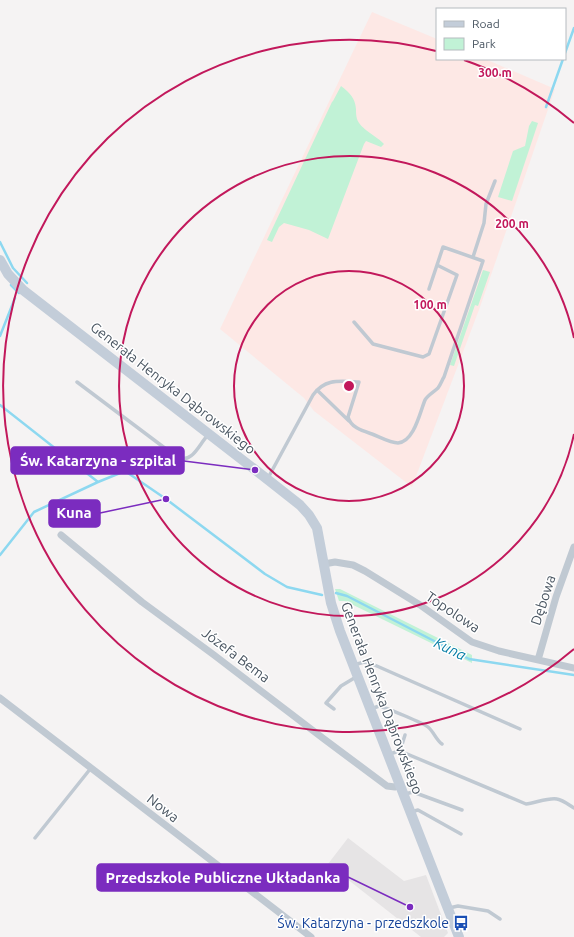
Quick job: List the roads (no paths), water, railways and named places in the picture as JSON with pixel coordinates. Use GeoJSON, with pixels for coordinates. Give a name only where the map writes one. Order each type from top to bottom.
{"type":"FeatureCollection","features":[{"type":"Feature","properties":{"kind":"street","name":"Generała Henryka Dąbrowskiego"},"geometry":{"type":"LineString","coordinates":[[0,260],[8,274],[23,290],[267,479],[309,514],[318,531],[334,614],[459,937]]}},
{"type":"Feature","properties":{"kind":"street","name":"Józefa Bema"},"geometry":{"type":"LineString","coordinates":[[61,535],[142,602],[214,654],[387,786],[396,787],[400,785]]}},
{"type":"Feature","properties":{"kind":"street","name":"Dębowa"},"geometry":{"type":"LineString","coordinates":[[538,660],[556,597],[574,547]]}},
{"type":"Feature","properties":{"kind":"street","name":"Topolowa"},"geometry":{"type":"LineString","coordinates":[[324,564],[335,562],[353,565],[365,570],[420,605],[472,642],[499,652],[574,668]]}},
{"type":"Feature","properties":{"kind":"street","name":"Nowa"},"geometry":{"type":"LineString","coordinates":[[0,698],[311,937]]}},
{"type":"Feature","properties":{"kind":"lane"},"geometry":{"type":"LineString","coordinates":[[473,257],[484,223],[486,204],[495,181]]}},
{"type":"Feature","properties":{"kind":"lane"},"geometry":{"type":"LineString","coordinates":[[317,390],[349,422],[359,429],[392,442],[406,441],[412,432],[426,398],[438,388],[444,377],[484,261],[443,247],[429,289]]}},
{"type":"Feature","properties":{"kind":"lane"},"geometry":{"type":"LineString","coordinates":[[354,322],[373,344],[424,356],[429,354],[457,275],[437,265]]}},
{"type":"Feature","properties":{"kind":"lane"},"geometry":{"type":"LineString","coordinates":[[77,382],[178,458],[183,460],[189,459],[209,434]]}},
{"type":"Feature","properties":{"kind":"lane"},"geometry":{"type":"LineString","coordinates":[[267,479],[305,409],[321,385],[333,382],[359,382],[348,417],[349,422]]}},
{"type":"Feature","properties":{"kind":"lane"},"geometry":{"type":"LineString","coordinates":[[353,665],[359,663],[370,663],[520,729]]}},
{"type":"Feature","properties":{"kind":"lane"},"geometry":{"type":"LineString","coordinates":[[334,709],[326,703],[341,686],[358,677]]}},
{"type":"Feature","properties":{"kind":"lane"},"geometry":{"type":"LineString","coordinates":[[370,710],[379,706],[417,722],[428,728],[437,741],[442,744]]}},
{"type":"Feature","properties":{"kind":"lane"},"geometry":{"type":"LineString","coordinates":[[400,751],[405,735]]}},
{"type":"Feature","properties":{"kind":"lane"},"geometry":{"type":"LineString","coordinates":[[388,755],[400,751],[526,804],[537,803],[551,798],[558,798],[574,808]]}},
{"type":"Feature","properties":{"kind":"lane"},"geometry":{"type":"LineString","coordinates":[[35,838],[91,768]]}},
{"type":"Feature","properties":{"kind":"lane"},"geometry":{"type":"LineString","coordinates":[[404,795],[413,792],[462,810]]}},
{"type":"Feature","properties":{"kind":"lane"},"geometry":{"type":"LineString","coordinates":[[410,812],[418,810],[461,834]]}},
{"type":"Feature","properties":{"kind":"lane"},"geometry":{"type":"LineString","coordinates":[[448,908],[458,906],[474,908],[488,911],[500,919]]}},
{"type":"Feature","properties":{"kind":"waterway"},"geometry":{"type":"LineString","coordinates":[[566,50],[574,28]]}},
{"type":"Feature","properties":{"kind":"waterway"},"geometry":{"type":"LineString","coordinates":[[546,107],[563,60]]}},
{"type":"Feature","properties":{"kind":"waterway"},"geometry":{"type":"LineString","coordinates":[[0,242],[13,268],[27,283]]}},
{"type":"Feature","properties":{"kind":"waterway"},"geometry":{"type":"LineString","coordinates":[[11,285],[19,293]]}},
{"type":"Feature","properties":{"kind":"waterway"},"geometry":{"type":"LineString","coordinates":[[0,336],[15,298]]}},
{"type":"Feature","properties":{"kind":"waterway"},"geometry":{"type":"LineString","coordinates":[[0,405],[98,482]]}},
{"type":"Feature","properties":{"kind":"waterway","name":"Kuna"},"geometry":{"type":"LineString","coordinates":[[0,555],[34,512],[125,471],[166,499],[265,574],[287,587],[322,595]]}},
{"type":"Feature","properties":{"kind":"waterway","name":"Kuna"},"geometry":{"type":"LineString","coordinates":[[336,593],[347,596],[469,659],[574,675]]}},
{"type":"Feature","properties":{"kind":"place","name":"Św. Katarzyna - szpital"},"geometry":{"type":"Point","coordinates":[255,470]}},
{"type":"Feature","properties":{"kind":"place","name":"Kuna"},"geometry":{"type":"Point","coordinates":[166,499]}},
{"type":"Feature","properties":{"kind":"place","name":"Przedszkole Publiczne Układanka"},"geometry":{"type":"Point","coordinates":[410,907]}},
{"type":"Feature","properties":{"kind":"place","name":"Św. Katarzyna - przedszkole"},"geometry":{"type":"Point","coordinates":[461,923]}}]}
